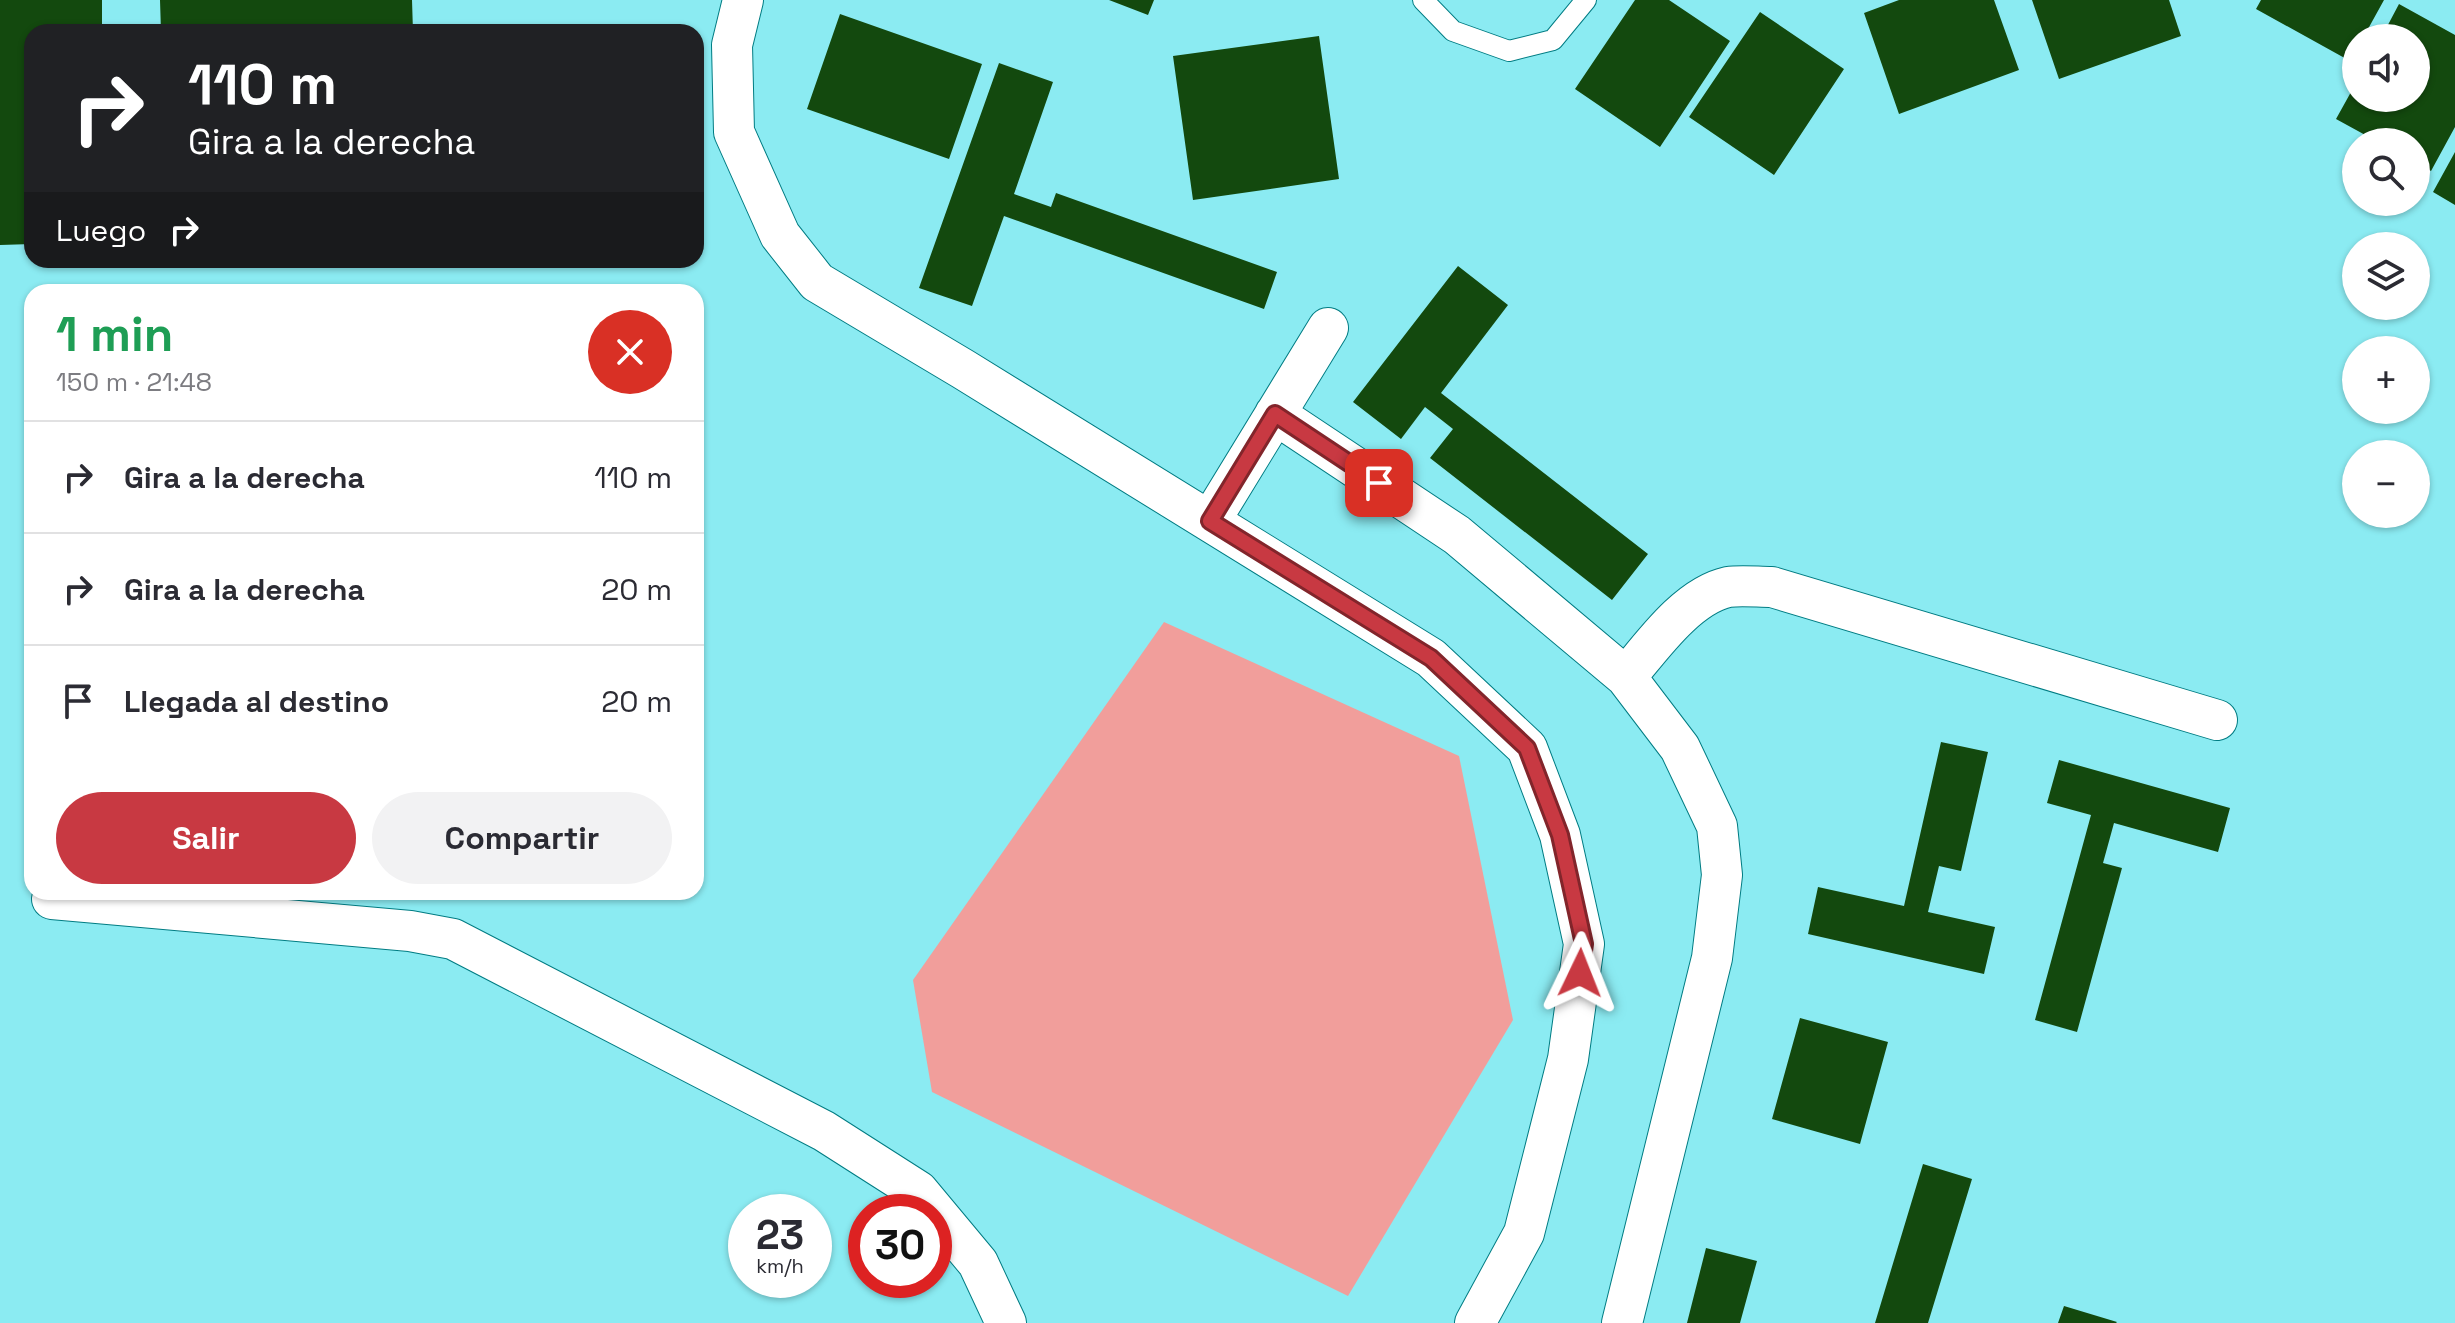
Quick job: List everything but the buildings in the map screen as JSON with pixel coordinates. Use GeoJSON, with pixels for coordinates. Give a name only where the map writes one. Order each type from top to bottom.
{"type":"FeatureCollection","features":[{"type":"Feature","properties":{"kind":"street"},"geometry":{"type":"LineString","coordinates":[[743,0],[732,45],[734,132],[780,235],[817,282],[1431,658],[1527,748],[1560,835],[1584,944],[1568,1059],[1524,1233],[1475,1323]]}},
{"type":"Feature","properties":{"kind":"street"},"geometry":{"type":"LineString","coordinates":[[1210,521],[1328,328]]}},
{"type":"Feature","properties":{"kind":"street"},"geometry":{"type":"LineString","coordinates":[[1275,414],[1457,535],[1626,677],[1680,748],[1717,826],[1722,875],[1712,958],[1622,1323]]}},
{"type":"Feature","properties":{"kind":"street"},"geometry":{"type":"LineString","coordinates":[[1626,677],[1667,628],[1699,600],[1728,587],[1772,587],[2217,720]]}},
{"type":"Feature","properties":{"kind":"street"},"geometry":{"type":"LineString","coordinates":[[63,900],[410,931],[453,939],[824,1131],[918,1191],[978,1263],[1006,1323]]}},
{"type":"Feature","properties":{"kind":"lane"},"geometry":{"type":"LineString","coordinates":[[1423,0],[1453,31],[1509,51],[1553,40],[1586,0]]}},
{"type":"Feature","properties":{"kind":"shaded area"},"geometry":{"type":"Polygon","coordinates":[[[1164,622],[1459,756],[1513,1020],[1348,1296],[932,1092],[913,980],[1164,622]]]}},
{"type":"Feature","properties":{"kind":"route"},"geometry":{"type":"LineString","coordinates":[[1379,483],[1275,414],[1210,521],[1431,658],[1527,748],[1560,835],[1584,944],[1580,973]]}}]}
